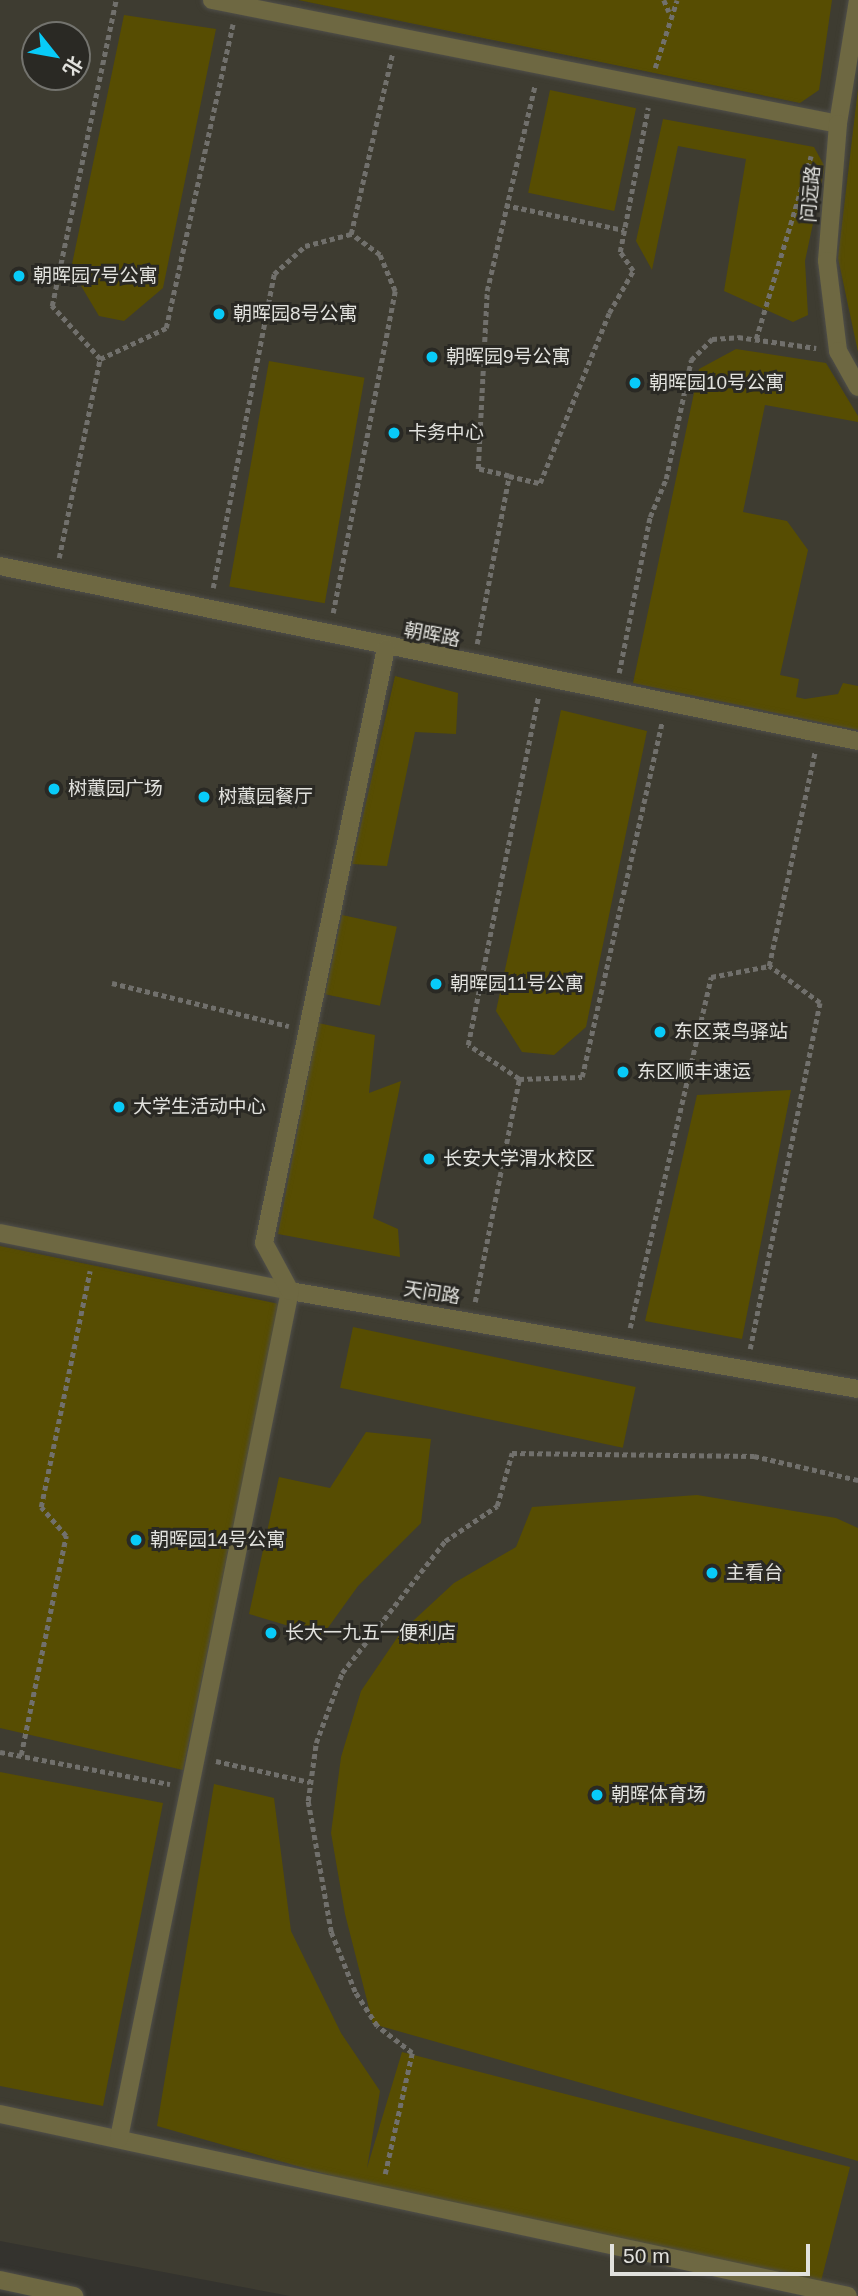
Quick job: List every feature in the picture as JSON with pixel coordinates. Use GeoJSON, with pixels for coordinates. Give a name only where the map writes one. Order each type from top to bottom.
{"type":"FeatureCollection","features":[{"type":"Feature","properties":{"kind":"street"},"geometry":{"type":"LineString","coordinates":[[212,0],[838,124]]}},
{"type":"Feature","properties":{"kind":"street","name":"问远路"},"geometry":{"type":"LineString","coordinates":[[858,0],[838,124],[827,261],[838,352],[858,387]]}},
{"type":"Feature","properties":{"kind":"street","name":"朝晖路"},"geometry":{"type":"LineString","coordinates":[[0,566],[386,648],[858,741]]}},
{"type":"Feature","properties":{"kind":"street"},"geometry":{"type":"LineString","coordinates":[[119,2137],[198,1757],[290,1291],[264,1243],[386,648]]}},
{"type":"Feature","properties":{"kind":"street","name":"天问路"},"geometry":{"type":"LineString","coordinates":[[0,1233],[290,1291],[626,1345],[858,1389]]}},
{"type":"Feature","properties":{"kind":"street"},"geometry":{"type":"LineString","coordinates":[[0,2114],[119,2137],[848,2296]]}},
{"type":"Feature","properties":{"kind":"street"},"geometry":{"type":"LineString","coordinates":[[0,2280],[75,2296]]}},
{"type":"Feature","properties":{"kind":"path"},"geometry":{"type":"LineString","coordinates":[[100,359],[52,306],[116,0]]}},
{"type":"Feature","properties":{"kind":"path"},"geometry":{"type":"LineString","coordinates":[[664,0],[669,12]]}},
{"type":"Feature","properties":{"kind":"path"},"geometry":{"type":"LineString","coordinates":[[540,65],[505,205],[487,291],[478,469],[540,483],[609,313],[633,271],[620,252],[652,87],[669,12],[677,0]]}},
{"type":"Feature","properties":{"kind":"path"},"geometry":{"type":"LineString","coordinates":[[100,359],[166,328],[237,5]]}},
{"type":"Feature","properties":{"kind":"path"},"geometry":{"type":"LineString","coordinates":[[351,234],[397,36]]}},
{"type":"Feature","properties":{"kind":"path"},"geometry":{"type":"LineString","coordinates":[[756,339],[820,120]]}},
{"type":"Feature","properties":{"kind":"path"},"geometry":{"type":"LineString","coordinates":[[505,205],[624,230]]}},
{"type":"Feature","properties":{"kind":"path"},"geometry":{"type":"LineString","coordinates":[[209,610],[274,274],[305,246],[351,234]]}},
{"type":"Feature","properties":{"kind":"path"},"geometry":{"type":"LineString","coordinates":[[328,635],[395,291],[380,255],[351,234]]}},
{"type":"Feature","properties":{"kind":"path"},"geometry":{"type":"LineString","coordinates":[[615,694],[650,517],[666,479],[691,360],[712,339],[756,339],[838,352]]}},
{"type":"Feature","properties":{"kind":"path"},"geometry":{"type":"LineString","coordinates":[[55,578],[100,359]]}},
{"type":"Feature","properties":{"kind":"path"},"geometry":{"type":"LineString","coordinates":[[473,664],[509,476]]}},
{"type":"Feature","properties":{"kind":"path"},"geometry":{"type":"LineString","coordinates":[[542,679],[468,1045],[519,1079],[582,1077],[666,704]]}},
{"type":"Feature","properties":{"kind":"path"},"geometry":{"type":"LineString","coordinates":[[769,966],[819,734]]}},
{"type":"Feature","properties":{"kind":"path"},"geometry":{"type":"LineString","coordinates":[[626,1345],[711,977],[769,966],[820,1003],[747,1366]]}},
{"type":"Feature","properties":{"kind":"path"},"geometry":{"type":"LineString","coordinates":[[112,983],[307,1030]]}},
{"type":"Feature","properties":{"kind":"path"},"geometry":{"type":"LineString","coordinates":[[471,1320],[519,1079]]}},
{"type":"Feature","properties":{"kind":"path"},"geometry":{"type":"LineString","coordinates":[[21,1755],[66,1536],[41,1507],[94,1252]]}},
{"type":"Feature","properties":{"kind":"path"},"geometry":{"type":"LineString","coordinates":[[380,2196],[412,2053],[376,2026],[331,1931],[317,1869],[310,1782],[316,1742],[342,1673],[445,1541],[497,1506],[512,1453],[754,1456],[858,1480]]}},
{"type":"Feature","properties":{"kind":"path"},"geometry":{"type":"LineString","coordinates":[[0,1752],[191,1788]]}},
{"type":"Feature","properties":{"kind":"path"},"geometry":{"type":"LineString","coordinates":[[198,1757],[310,1782]]}},
{"type":"Feature","properties":{"kind":"shaded area","name":"长安大学渭水校区"},"geometry":{"type":"Polygon","coordinates":[[[0,0],[858,0],[858,2296],[290,2296],[0,2241],[0,0]]]}},
{"type":"Feature","properties":{"kind":"shaded area"},"geometry":{"type":"Polygon","coordinates":[[[298,0],[832,0],[819,90],[800,103],[298,0]]]}},
{"type":"Feature","properties":{"kind":"shaded area"},"geometry":{"type":"Polygon","coordinates":[[[124,15],[216,29],[163,288],[124,321],[99,316],[71,269],[124,15]]]}},
{"type":"Feature","properties":{"kind":"shaded area"},"geometry":{"type":"Polygon","coordinates":[[[858,89],[858,352],[838,258],[858,89]]]}},
{"type":"Feature","properties":{"kind":"shaded area"},"geometry":{"type":"Polygon","coordinates":[[[550,90],[636,108],[614,211],[528,193],[550,90]]]}},
{"type":"Feature","properties":{"kind":"shaded area"},"geometry":{"type":"Polygon","coordinates":[[[663,119],[814,147],[825,167],[805,261],[808,315],[793,322],[724,291],[746,159],[678,146],[652,270],[636,241],[663,119]]]}},
{"type":"Feature","properties":{"kind":"shaded area"},"geometry":{"type":"Polygon","coordinates":[[[736,349],[826,363],[858,416],[858,422],[765,405],[743,512],[787,521],[808,550],[780,675],[799,679],[796,697],[805,699],[838,694],[843,683],[858,686],[858,730],[633,683],[699,369],[736,349]]]}},
{"type":"Feature","properties":{"kind":"shaded area"},"geometry":{"type":"Polygon","coordinates":[[[269,361],[365,378],[325,603],[229,587],[269,361]]]}},
{"type":"Feature","properties":{"kind":"shaded area"},"geometry":{"type":"Polygon","coordinates":[[[395,676],[458,693],[456,734],[415,732],[387,866],[352,864],[395,676]]]}},
{"type":"Feature","properties":{"kind":"shaded area"},"geometry":{"type":"Polygon","coordinates":[[[561,710],[647,731],[586,1027],[554,1055],[522,1052],[496,1011],[561,710]]]}},
{"type":"Feature","properties":{"kind":"shaded area"},"geometry":{"type":"Polygon","coordinates":[[[342,915],[397,927],[380,1006],[325,994],[342,915]]]}},
{"type":"Feature","properties":{"kind":"shaded area"},"geometry":{"type":"Polygon","coordinates":[[[318,1023],[375,1035],[369,1093],[401,1081],[373,1218],[398,1229],[400,1257],[278,1234],[318,1023]]]}},
{"type":"Feature","properties":{"kind":"shaded area"},"geometry":{"type":"Polygon","coordinates":[[[791,1090],[742,1339],[645,1321],[697,1095],[791,1090]]]}},
{"type":"Feature","properties":{"kind":"shaded area"},"geometry":{"type":"Polygon","coordinates":[[[0,1246],[279,1304],[183,1770],[0,1728],[0,1246]]]}},
{"type":"Feature","properties":{"kind":"shaded area"},"geometry":{"type":"Polygon","coordinates":[[[353,1327],[636,1387],[623,1448],[340,1388],[353,1327]]]}},
{"type":"Feature","properties":{"kind":"shaded area"},"geometry":{"type":"Polygon","coordinates":[[[366,1432],[431,1439],[421,1523],[358,1586],[322,1636],[249,1614],[279,1477],[330,1488],[366,1432]]]}},
{"type":"Feature","properties":{"kind":"shaded area","name":"朝晖体育场"},"geometry":{"type":"Polygon","coordinates":[[[697,1495],[836,1518],[858,1528],[858,2161],[373,2024],[345,1914],[331,1833],[341,1757],[361,1691],[401,1632],[454,1583],[516,1547],[532,1507],[697,1495]]]}},
{"type":"Feature","properties":{"kind":"shaded area"},"geometry":{"type":"Polygon","coordinates":[[[0,1772],[163,1803],[103,2106],[0,2086],[0,1772]]]}},
{"type":"Feature","properties":{"kind":"shaded area"},"geometry":{"type":"Polygon","coordinates":[[[214,1784],[274,1798],[291,1931],[341,2033],[380,2091],[367,2168],[402,2052],[850,2167],[820,2285],[364,2185],[157,2126],[214,1784]]]}},
{"type":"Feature","properties":{"kind":"place","name":"朝晖园7号公寓"},"geometry":{"type":"Point","coordinates":[19,276]}},
{"type":"Feature","properties":{"kind":"place","name":"朝晖园8号公寓"},"geometry":{"type":"Point","coordinates":[219,314]}},
{"type":"Feature","properties":{"kind":"place","name":"朝晖园9号公寓"},"geometry":{"type":"Point","coordinates":[432,357]}},
{"type":"Feature","properties":{"kind":"place","name":"朝晖园10号公寓"},"geometry":{"type":"Point","coordinates":[635,383]}},
{"type":"Feature","properties":{"kind":"place","name":"卡务中心"},"geometry":{"type":"Point","coordinates":[394,433]}},
{"type":"Feature","properties":{"kind":"place","name":"树蕙园广场"},"geometry":{"type":"Point","coordinates":[54,789]}},
{"type":"Feature","properties":{"kind":"place","name":"树蕙园餐厅"},"geometry":{"type":"Point","coordinates":[204,797]}},
{"type":"Feature","properties":{"kind":"place","name":"朝晖园11号公寓"},"geometry":{"type":"Point","coordinates":[436,984]}},
{"type":"Feature","properties":{"kind":"place","name":"东区菜鸟驿站"},"geometry":{"type":"Point","coordinates":[660,1032]}},
{"type":"Feature","properties":{"kind":"place","name":"东区顺丰速运"},"geometry":{"type":"Point","coordinates":[623,1072]}},
{"type":"Feature","properties":{"kind":"place","name":"大学生活动中心"},"geometry":{"type":"Point","coordinates":[119,1107]}},
{"type":"Feature","properties":{"kind":"place","name":"长安大学渭水校区"},"geometry":{"type":"Point","coordinates":[429,1159]}},
{"type":"Feature","properties":{"kind":"place","name":"朝晖园14号公寓"},"geometry":{"type":"Point","coordinates":[136,1540]}},
{"type":"Feature","properties":{"kind":"place","name":"主看台"},"geometry":{"type":"Point","coordinates":[712,1573]}},
{"type":"Feature","properties":{"kind":"place","name":"长大一九五一便利店"},"geometry":{"type":"Point","coordinates":[271,1633]}},
{"type":"Feature","properties":{"kind":"place","name":"朝晖体育场"},"geometry":{"type":"Point","coordinates":[597,1795]}}]}
